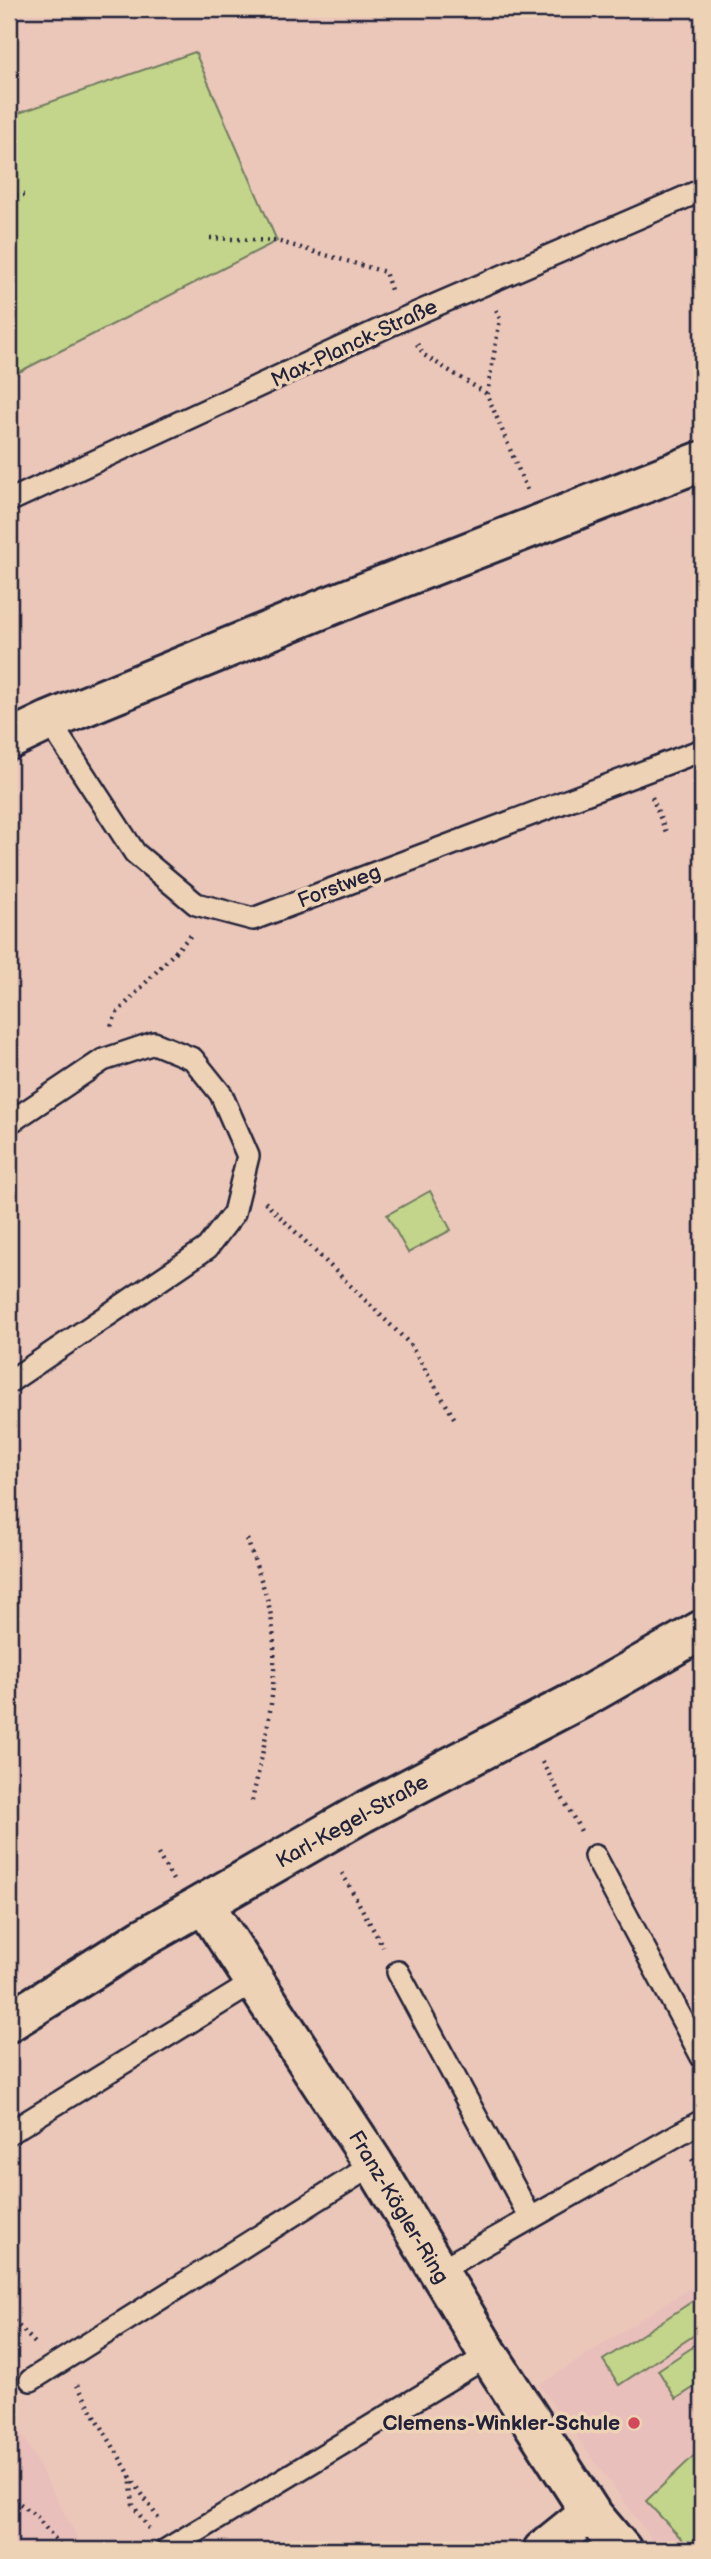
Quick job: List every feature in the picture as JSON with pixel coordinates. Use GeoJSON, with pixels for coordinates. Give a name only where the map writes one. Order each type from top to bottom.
{"type":"FeatureCollection","features":[{"type":"Feature","properties":{"kind":"street"},"geometry":{"type":"LineString","coordinates":[[9,740],[49,721],[702,461]]}},
{"type":"Feature","properties":{"kind":"street","name":"Karl-Kegel-Straße"},"geometry":{"type":"LineString","coordinates":[[9,2022],[204,1904],[362,1813],[586,1696],[702,1630]]}},
{"type":"Feature","properties":{"kind":"street","name":"Franz-Kögler-Ring"},"geometry":{"type":"LineString","coordinates":[[204,1904],[374,2164],[489,2356],[590,2512],[622,2550]]}},
{"type":"Feature","properties":{"kind":"street"},"geometry":{"type":"LineString","coordinates":[[543,2550],[590,2512]]}},
{"type":"Feature","properties":{"kind":"lane","name":"Max-Planck-Straße"},"geometry":{"type":"LineString","coordinates":[[9,500],[401,320],[702,190]]}},
{"type":"Feature","properties":{"kind":"lane","name":"Forstweg"},"geometry":{"type":"LineString","coordinates":[[49,721],[135,853],[195,904],[253,919],[702,750]]}},
{"type":"Feature","properties":{"kind":"lane"},"geometry":{"type":"LineString","coordinates":[[9,1122],[103,1060],[153,1043],[193,1059],[221,1094],[248,1156],[244,1182],[234,1213],[207,1248],[9,1382]]}},
{"type":"Feature","properties":{"kind":"lane"},"geometry":{"type":"LineString","coordinates":[[595,1856],[702,2057]]}},
{"type":"Feature","properties":{"kind":"lane"},"geometry":{"type":"LineString","coordinates":[[398,1972],[530,2217]]}},
{"type":"Feature","properties":{"kind":"lane"},"geometry":{"type":"LineString","coordinates":[[9,2133],[256,1981]]}},
{"type":"Feature","properties":{"kind":"lane"},"geometry":{"type":"LineString","coordinates":[[438,2271],[702,2121]]}},
{"type":"Feature","properties":{"kind":"lane"},"geometry":{"type":"LineString","coordinates":[[31,2380],[374,2164]]}},
{"type":"Feature","properties":{"kind":"lane"},"geometry":{"type":"LineString","coordinates":[[161,2545],[489,2356]]}},
{"type":"Feature","properties":{"kind":"path"},"geometry":{"type":"LineString","coordinates":[[9,195],[24,195]]}},
{"type":"Feature","properties":{"kind":"path"},"geometry":{"type":"LineString","coordinates":[[210,238],[277,241],[385,272],[401,320],[424,355],[487,394]]}},
{"type":"Feature","properties":{"kind":"path"},"geometry":{"type":"LineString","coordinates":[[486,283],[500,320],[487,394],[541,524]]}},
{"type":"Feature","properties":{"kind":"path"},"geometry":{"type":"LineString","coordinates":[[103,1060],[106,1034],[117,1013],[199,927],[195,904]]}},
{"type":"Feature","properties":{"kind":"path"},"geometry":{"type":"LineString","coordinates":[[244,1182],[410,1344],[456,1422]]}},
{"type":"Feature","properties":{"kind":"path"},"geometry":{"type":"LineString","coordinates":[[247,1539],[268,1603],[274,1642],[267,1736],[252,1801]]}},
{"type":"Feature","properties":{"kind":"path"},"geometry":{"type":"LineString","coordinates":[[542,1761],[595,1856]]}},
{"type":"Feature","properties":{"kind":"path"},"geometry":{"type":"LineString","coordinates":[[342,1873],[398,1972]]}},
{"type":"Feature","properties":{"kind":"path"},"geometry":{"type":"LineString","coordinates":[[691,2158],[702,2176]]}},
{"type":"Feature","properties":{"kind":"path"},"geometry":{"type":"LineString","coordinates":[[9,2316],[41,2348],[62,2360],[160,2521]]}},
{"type":"Feature","properties":{"kind":"path"},"geometry":{"type":"LineString","coordinates":[[130,2475],[134,2505],[161,2545]]}},
{"type":"Feature","properties":{"kind":"path"},"geometry":{"type":"LineString","coordinates":[[9,2495],[37,2517],[62,2550]]}},
{"type":"Feature","properties":{"kind":"shaded area","name":"Clemens-Winkler-Schule"},"geometry":{"type":"Polygon","coordinates":[[[702,2280],[702,2550],[659,2550],[539,2385],[702,2280]]]}},
{"type":"Feature","properties":{"kind":"shaded area"},"geometry":{"type":"Polygon","coordinates":[[[20,2430],[84,2550],[9,2550],[9,2437],[20,2430]]]}},
{"type":"Feature","properties":{"kind":"green space"},"geometry":{"type":"Polygon","coordinates":[[[195,52],[277,241],[9,377],[9,112],[19,113],[195,52]]]}},
{"type":"Feature","properties":{"kind":"green space"},"geometry":{"type":"Polygon","coordinates":[[[430,1191],[451,1230],[408,1253],[387,1215],[430,1191]]]}},
{"type":"Feature","properties":{"kind":"green space"},"geometry":{"type":"Polygon","coordinates":[[[702,2295],[702,2330],[619,2385],[603,2360],[702,2295]]]}},
{"type":"Feature","properties":{"kind":"green space"},"geometry":{"type":"Polygon","coordinates":[[[702,2341],[702,2382],[676,2399],[658,2370],[702,2341]]]}},
{"type":"Feature","properties":{"kind":"green space"},"geometry":{"type":"Polygon","coordinates":[[[702,2448],[702,2550],[692,2550],[646,2501],[702,2448]]]}},
{"type":"Feature","properties":{"kind":"place","name":"Clemens-Winkler-Schule"},"geometry":{"type":"Point","coordinates":[634,2423]}}]}
